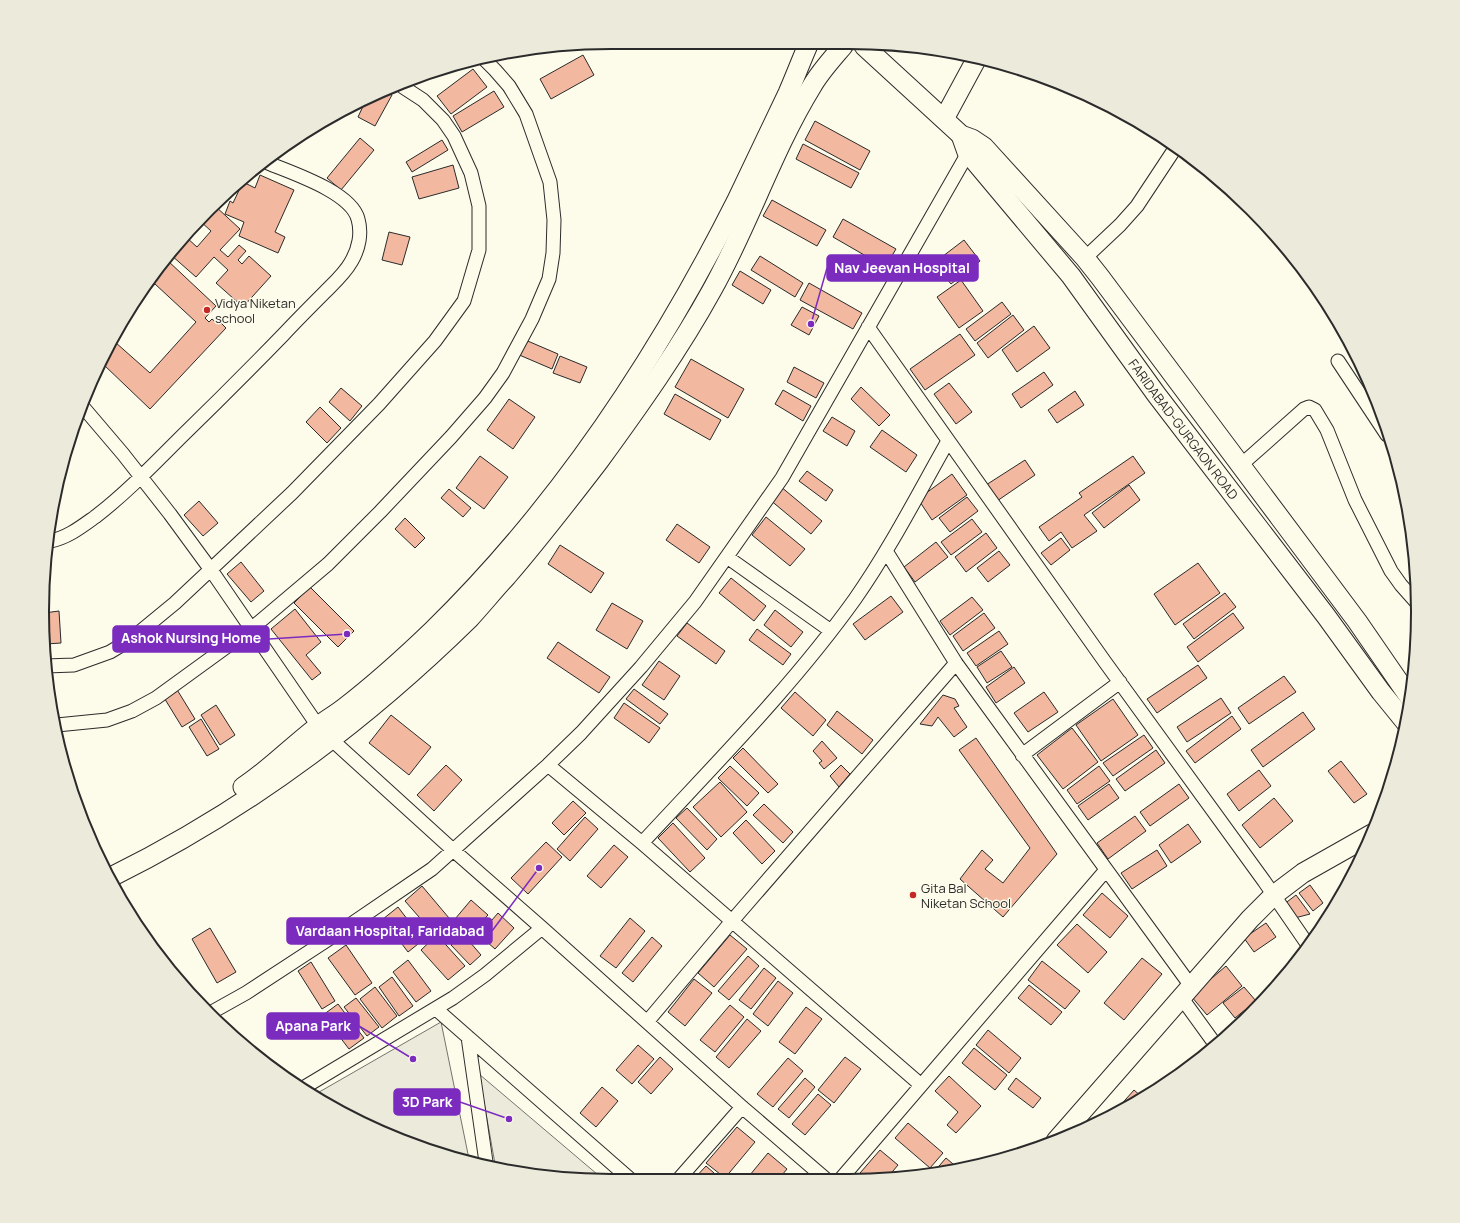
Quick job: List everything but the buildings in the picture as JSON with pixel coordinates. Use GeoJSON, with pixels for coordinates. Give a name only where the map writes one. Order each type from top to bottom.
{"type":"FeatureCollection","features":[{"type":"Feature","properties":{"kind":"street"},"geometry":{"type":"LineString","coordinates":[[111,867],[129,858],[176,830],[248,784],[318,726],[342,710],[364,691],[433,630],[484,578],[562,485],[640,372],[704,263],[737,200],[788,92],[806,49]]}},
{"type":"Feature","properties":{"kind":"street"},"geometry":{"type":"LineString","coordinates":[[115,875],[148,859],[232,808],[332,740],[405,678],[479,608],[524,556],[564,506],[626,424],[679,346],[712,291],[798,110],[812,84],[841,49]]}},
{"type":"Feature","properties":{"kind":"street","name":"FARIDABAD-GURGAON ROAD"},"geometry":{"type":"LineString","coordinates":[[868,50],[968,143],[1071,276],[1156,394],[1401,716]]}},
{"type":"Feature","properties":{"kind":"street"},"geometry":{"type":"LineString","coordinates":[[61,725],[107,720],[132,711],[156,698],[251,630],[328,564],[380,512],[471,415],[503,373],[532,319],[549,279],[553,253],[554,220],[550,182],[526,114],[509,86],[488,63]]}},
{"type":"Feature","properties":{"kind":"street"},"geometry":{"type":"LineString","coordinates":[[944,119],[974,64]]}},
{"type":"Feature","properties":{"kind":"street"},"geometry":{"type":"LineString","coordinates":[[52,666],[74,665],[110,652],[130,640],[175,603],[292,493],[379,404],[435,341],[464,301],[479,250],[479,206],[472,173],[454,136],[443,120],[423,100],[405,89]]}},
{"type":"Feature","properties":{"kind":"street"},"geometry":{"type":"LineString","coordinates":[[215,1010],[347,927],[432,869],[548,765],[581,733],[641,667],[695,602],[782,478],[868,327],[968,143]]}},
{"type":"Feature","properties":{"kind":"street","name":"FARIDABAD-GURGAON ROAD"},"geometry":{"type":"LineString","coordinates":[[968,143],[984,147],[994,156],[1085,258],[1357,621],[1405,691]]}},
{"type":"Feature","properties":{"kind":"street"},"geometry":{"type":"LineString","coordinates":[[1085,258],[1120,225],[1137,206],[1173,152]]}},
{"type":"Feature","properties":{"kind":"street"},"geometry":{"type":"LineString","coordinates":[[54,540],[71,534],[80,528],[96,516],[140,477],[239,380],[334,283],[351,263],[358,246],[360,230],[358,217],[349,204],[337,194],[312,181],[270,164]]}},
{"type":"Feature","properties":{"kind":"street"},"geometry":{"type":"LineString","coordinates":[[868,327],[1305,940]]}},
{"type":"Feature","properties":{"kind":"street"},"geometry":{"type":"LineString","coordinates":[[1338,361],[1372,407]]}},
{"type":"Feature","properties":{"kind":"street"},"geometry":{"type":"LineString","coordinates":[[1241,465],[1304,409],[1309,407],[1315,410],[1327,430],[1355,500],[1391,571],[1411,596]]}},
{"type":"Feature","properties":{"kind":"street"},"geometry":{"type":"LineString","coordinates":[[86,411],[118,448],[170,514],[211,570],[318,726],[453,850],[742,1107],[820,1174]]}},
{"type":"Feature","properties":{"kind":"street"},"geometry":{"type":"LineString","coordinates":[[642,843],[779,695],[831,631],[886,551],[948,441]]}},
{"type":"Feature","properties":{"kind":"street"},"geometry":{"type":"LineString","coordinates":[[886,551],[956,663],[1106,870],[1186,991],[1213,1040]]}},
{"type":"Feature","properties":{"kind":"street"},"geometry":{"type":"LineString","coordinates":[[728,557],[831,631]]}},
{"type":"Feature","properties":{"kind":"street"},"geometry":{"type":"LineString","coordinates":[[647,1022],[732,921],[956,663]]}},
{"type":"Feature","properties":{"kind":"street"},"geometry":{"type":"LineString","coordinates":[[1022,755],[1120,682]]}},
{"type":"Feature","properties":{"kind":"street"},"geometry":{"type":"LineString","coordinates":[[548,765],[642,843],[921,1085]]}},
{"type":"Feature","properties":{"kind":"street"},"geometry":{"type":"LineString","coordinates":[[1069,1129],[1186,991],[1250,919],[1274,895],[1303,873],[1362,839]]}},
{"type":"Feature","properties":{"kind":"street"},"geometry":{"type":"LineString","coordinates":[[845,1174],[1106,870]]}},
{"type":"Feature","properties":{"kind":"street"},"geometry":{"type":"LineString","coordinates":[[308,1085],[436,1008],[486,975],[542,928]]}},
{"type":"Feature","properties":{"kind":"street"},"geometry":{"type":"LineString","coordinates":[[436,1008],[624,1174]]}},
{"type":"Feature","properties":{"kind":"street"},"geometry":{"type":"LineString","coordinates":[[468,1037],[486,1159]]}},
{"type":"Feature","properties":{"kind":"street"},"geometry":{"type":"LineString","coordinates":[[683,1174],[742,1107]]}},
{"type":"Feature","properties":{"kind":"shaded area"},"geometry":{"type":"Polygon","coordinates":[[[441,1022],[468,1156],[396,1131],[363,1116],[319,1092],[441,1022]]]}},
{"type":"Feature","properties":{"kind":"shaded area"},"geometry":{"type":"Polygon","coordinates":[[[479,1074],[596,1174],[538,1169],[495,1161],[479,1074]]]}},
{"type":"Feature","properties":{"kind":"place","name":"Vidya Niketan school"},"geometry":{"type":"Point","coordinates":[207,310]}},
{"type":"Feature","properties":{"kind":"place","name":"Nav Jeevan Hospital"},"geometry":{"type":"Point","coordinates":[811,324]}},
{"type":"Feature","properties":{"kind":"place","name":"Ashok Nursing Home"},"geometry":{"type":"Point","coordinates":[347,634]}},
{"type":"Feature","properties":{"kind":"place","name":"Vardaan Hospital, Faridabad"},"geometry":{"type":"Point","coordinates":[539,868]}},
{"type":"Feature","properties":{"kind":"place","name":"Gita Bal Niketan School"},"geometry":{"type":"Point","coordinates":[913,895]}},
{"type":"Feature","properties":{"kind":"place","name":"Apana Park"},"geometry":{"type":"Point","coordinates":[413,1059]}},
{"type":"Feature","properties":{"kind":"place","name":"3D Park"},"geometry":{"type":"Point","coordinates":[509,1119]}}]}
